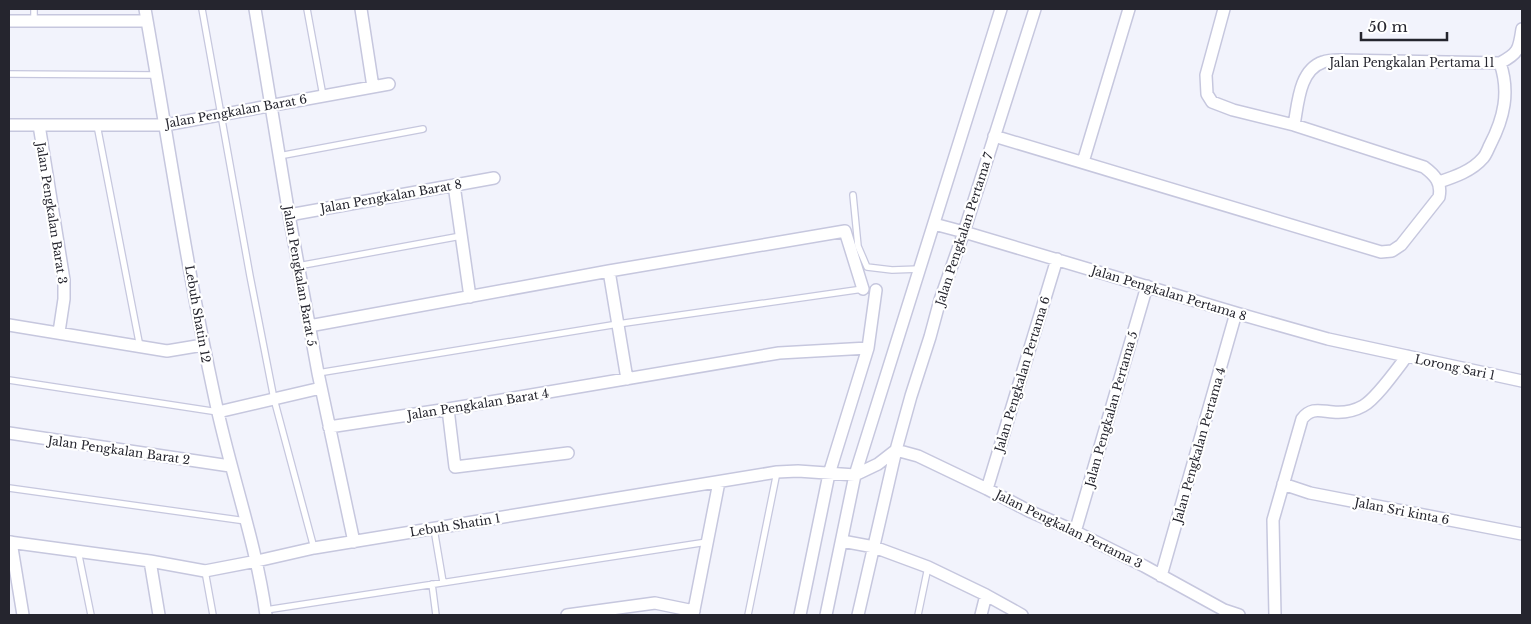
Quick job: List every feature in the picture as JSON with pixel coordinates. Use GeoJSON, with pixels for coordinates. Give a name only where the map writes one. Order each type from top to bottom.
{"type":"FeatureCollection","features":[{"type":"Feature","properties":{"kind":"street","name":"Lebuh Shatin 12"},"geometry":{"type":"LineString","coordinates":[[145,9],[203,345],[230,466],[257,561],[266,613]]}},
{"type":"Feature","properties":{"kind":"street","name":"Jalan Pengkalan Barat 5"},"geometry":{"type":"LineString","coordinates":[[255,9],[309,326],[354,542]]}},
{"type":"Feature","properties":{"kind":"street"},"geometry":{"type":"LineString","coordinates":[[361,9],[373,87]]}},
{"type":"Feature","properties":{"kind":"street"},"geometry":{"type":"LineString","coordinates":[[826,615],[855,474],[1001,9]]}},
{"type":"Feature","properties":{"kind":"street","name":"Jalan Pengkalan Pertama 7"},"geometry":{"type":"LineString","coordinates":[[858,615],[896,450],[940,300],[964,232],[1035,9]]}},
{"type":"Feature","properties":{"kind":"street"},"geometry":{"type":"LineString","coordinates":[[1083,162],[1129,9]]}},
{"type":"Feature","properties":{"kind":"street"},"geometry":{"type":"LineString","coordinates":[[994,136],[1381,252],[1392,251],[1402,245],[1440,197],[1439,182],[1432,172],[1294,125],[1232,110],[1212,102],[1207,94],[1206,75],[1224,9]]}},
{"type":"Feature","properties":{"kind":"street"},"geometry":{"type":"LineString","coordinates":[[9,21],[147,21]]}},
{"type":"Feature","properties":{"kind":"street","name":"Jalan Pengkalan Pertama 11"},"geometry":{"type":"LineString","coordinates":[[1294,125],[1305,77],[1324,61],[1500,62],[1514,56],[1519,48],[1522,29]]}},
{"type":"Feature","properties":{"kind":"street"},"geometry":{"type":"LineString","coordinates":[[1439,182],[1462,174],[1483,158],[1496,133],[1506,99],[1506,79],[1500,62]]}},
{"type":"Feature","properties":{"kind":"street","name":"Jalan Pengkalan Barat 6"},"geometry":{"type":"LineString","coordinates":[[9,125],[164,125],[389,84]]}},
{"type":"Feature","properties":{"kind":"street","name":"Jalan Pengkalan Barat 3"},"geometry":{"type":"LineString","coordinates":[[39,125],[64,280],[64,299],[58,332]]}},
{"type":"Feature","properties":{"kind":"street","name":"Jalan Pengkalan Barat 8"},"geometry":{"type":"LineString","coordinates":[[289,215],[494,178]]}},
{"type":"Feature","properties":{"kind":"street"},"geometry":{"type":"LineString","coordinates":[[454,185],[470,297]]}},
{"type":"Feature","properties":{"kind":"street","name":"Jalan Pengkalan Pertama 8"},"geometry":{"type":"LineString","coordinates":[[934,224],[1328,339],[1406,356]]}},
{"type":"Feature","properties":{"kind":"street"},"geometry":{"type":"LineString","coordinates":[[309,326],[610,271],[845,231],[863,289]]}},
{"type":"Feature","properties":{"kind":"street","name":"Jalan Pengkalan Pertama 6"},"geometry":{"type":"LineString","coordinates":[[988,489],[1057,259]]}},
{"type":"Feature","properties":{"kind":"street"},"geometry":{"type":"LineString","coordinates":[[610,271],[627,379]]}},
{"type":"Feature","properties":{"kind":"street","name":"Jalan Pengkalan Pertama 5"},"geometry":{"type":"LineString","coordinates":[[1075,532],[1147,286]]}},
{"type":"Feature","properties":{"kind":"street"},"geometry":{"type":"LineString","coordinates":[[800,615],[829,474],[868,348],[876,290]]}},
{"type":"Feature","properties":{"kind":"street","name":"Jalan Pengkalan Pertama 4"},"geometry":{"type":"LineString","coordinates":[[1162,576],[1236,313]]}},
{"type":"Feature","properties":{"kind":"street"},"geometry":{"type":"LineString","coordinates":[[9,325],[167,351],[203,345]]}},
{"type":"Feature","properties":{"kind":"street","name":"Jalan Pengkalan Barat 4"},"geometry":{"type":"LineString","coordinates":[[329,427],[448,409],[779,353],[868,348]]}},
{"type":"Feature","properties":{"kind":"street","name":"Lorong Sari 1"},"geometry":{"type":"LineString","coordinates":[[1284,484],[1302,419],[1306,414],[1311,411],[1320,410],[1343,412],[1356,410],[1366,405],[1406,356],[1522,381]]}},
{"type":"Feature","properties":{"kind":"street"},"geometry":{"type":"LineString","coordinates":[[218,412],[321,388]]}},
{"type":"Feature","properties":{"kind":"street"},"geometry":{"type":"LineString","coordinates":[[448,409],[455,467],[568,453]]}},
{"type":"Feature","properties":{"kind":"street","name":"Jalan Pengkalan Barat 2"},"geometry":{"type":"LineString","coordinates":[[9,434],[230,466]]}},
{"type":"Feature","properties":{"kind":"street","name":"Lebuh Shatin 1"},"geometry":{"type":"LineString","coordinates":[[10,542],[150,561],[205,571],[314,548],[777,472],[798,471],[855,474],[878,464],[896,450]]}},
{"type":"Feature","properties":{"kind":"street","name":"Jalan Pengkalan Pertama 3"},"geometry":{"type":"LineString","coordinates":[[896,450],[918,456],[988,489],[1162,576],[1224,610],[1239,615]]}},
{"type":"Feature","properties":{"kind":"street"},"geometry":{"type":"LineString","coordinates":[[567,615],[655,603],[693,613],[719,482]]}},
{"type":"Feature","properties":{"kind":"street"},"geometry":{"type":"LineString","coordinates":[[1275,615],[1273,520],[1284,484]]}},
{"type":"Feature","properties":{"kind":"street","name":"Jalan Sri kinta 6"},"geometry":{"type":"LineString","coordinates":[[1284,484],[1310,493],[1522,534]]}},
{"type":"Feature","properties":{"kind":"street"},"geometry":{"type":"LineString","coordinates":[[842,541],[874,547],[928,567],[1022,615]]}},
{"type":"Feature","properties":{"kind":"street"},"geometry":{"type":"LineString","coordinates":[[10,542],[24,615]]}},
{"type":"Feature","properties":{"kind":"street"},"geometry":{"type":"LineString","coordinates":[[150,561],[160,615]]}},
{"type":"Feature","properties":{"kind":"street"},"geometry":{"type":"LineString","coordinates":[[981,615],[986,595]]}},
{"type":"Feature","properties":{"kind":"lane"},"geometry":{"type":"LineString","coordinates":[[34,9],[34,21]]}},
{"type":"Feature","properties":{"kind":"lane"},"geometry":{"type":"LineString","coordinates":[[202,9],[274,399],[314,548]]}},
{"type":"Feature","properties":{"kind":"lane"},"geometry":{"type":"LineString","coordinates":[[307,9],[323,96]]}},
{"type":"Feature","properties":{"kind":"lane"},"geometry":{"type":"LineString","coordinates":[[9,74],[156,75]]}},
{"type":"Feature","properties":{"kind":"lane"},"geometry":{"type":"LineString","coordinates":[[97,125],[140,347]]}},
{"type":"Feature","properties":{"kind":"lane"},"geometry":{"type":"LineString","coordinates":[[279,156],[423,129]]}},
{"type":"Feature","properties":{"kind":"lane"},"geometry":{"type":"LineString","coordinates":[[853,195],[858,246],[867,267],[892,270],[920,269]]}},
{"type":"Feature","properties":{"kind":"lane"},"geometry":{"type":"LineString","coordinates":[[298,266],[461,236]]}},
{"type":"Feature","properties":{"kind":"lane"},"geometry":{"type":"LineString","coordinates":[[318,373],[618,324],[863,289],[876,290]]}},
{"type":"Feature","properties":{"kind":"lane"},"geometry":{"type":"LineString","coordinates":[[9,380],[218,412]]}},
{"type":"Feature","properties":{"kind":"lane"},"geometry":{"type":"LineString","coordinates":[[748,615],[777,472]]}},
{"type":"Feature","properties":{"kind":"lane"},"geometry":{"type":"LineString","coordinates":[[9,488],[246,522]]}},
{"type":"Feature","properties":{"kind":"lane"},"geometry":{"type":"LineString","coordinates":[[434,529],[443,582]]}},
{"type":"Feature","properties":{"kind":"lane"},"geometry":{"type":"LineString","coordinates":[[266,613],[443,582],[707,542]]}},
{"type":"Feature","properties":{"kind":"lane"},"geometry":{"type":"LineString","coordinates":[[78,551],[91,615]]}},
{"type":"Feature","properties":{"kind":"lane"},"geometry":{"type":"LineString","coordinates":[[918,615],[928,567]]}},
{"type":"Feature","properties":{"kind":"lane"},"geometry":{"type":"LineString","coordinates":[[205,571],[212,615]]}},
{"type":"Feature","properties":{"kind":"lane"},"geometry":{"type":"LineString","coordinates":[[432,584],[436,615]]}}]}
